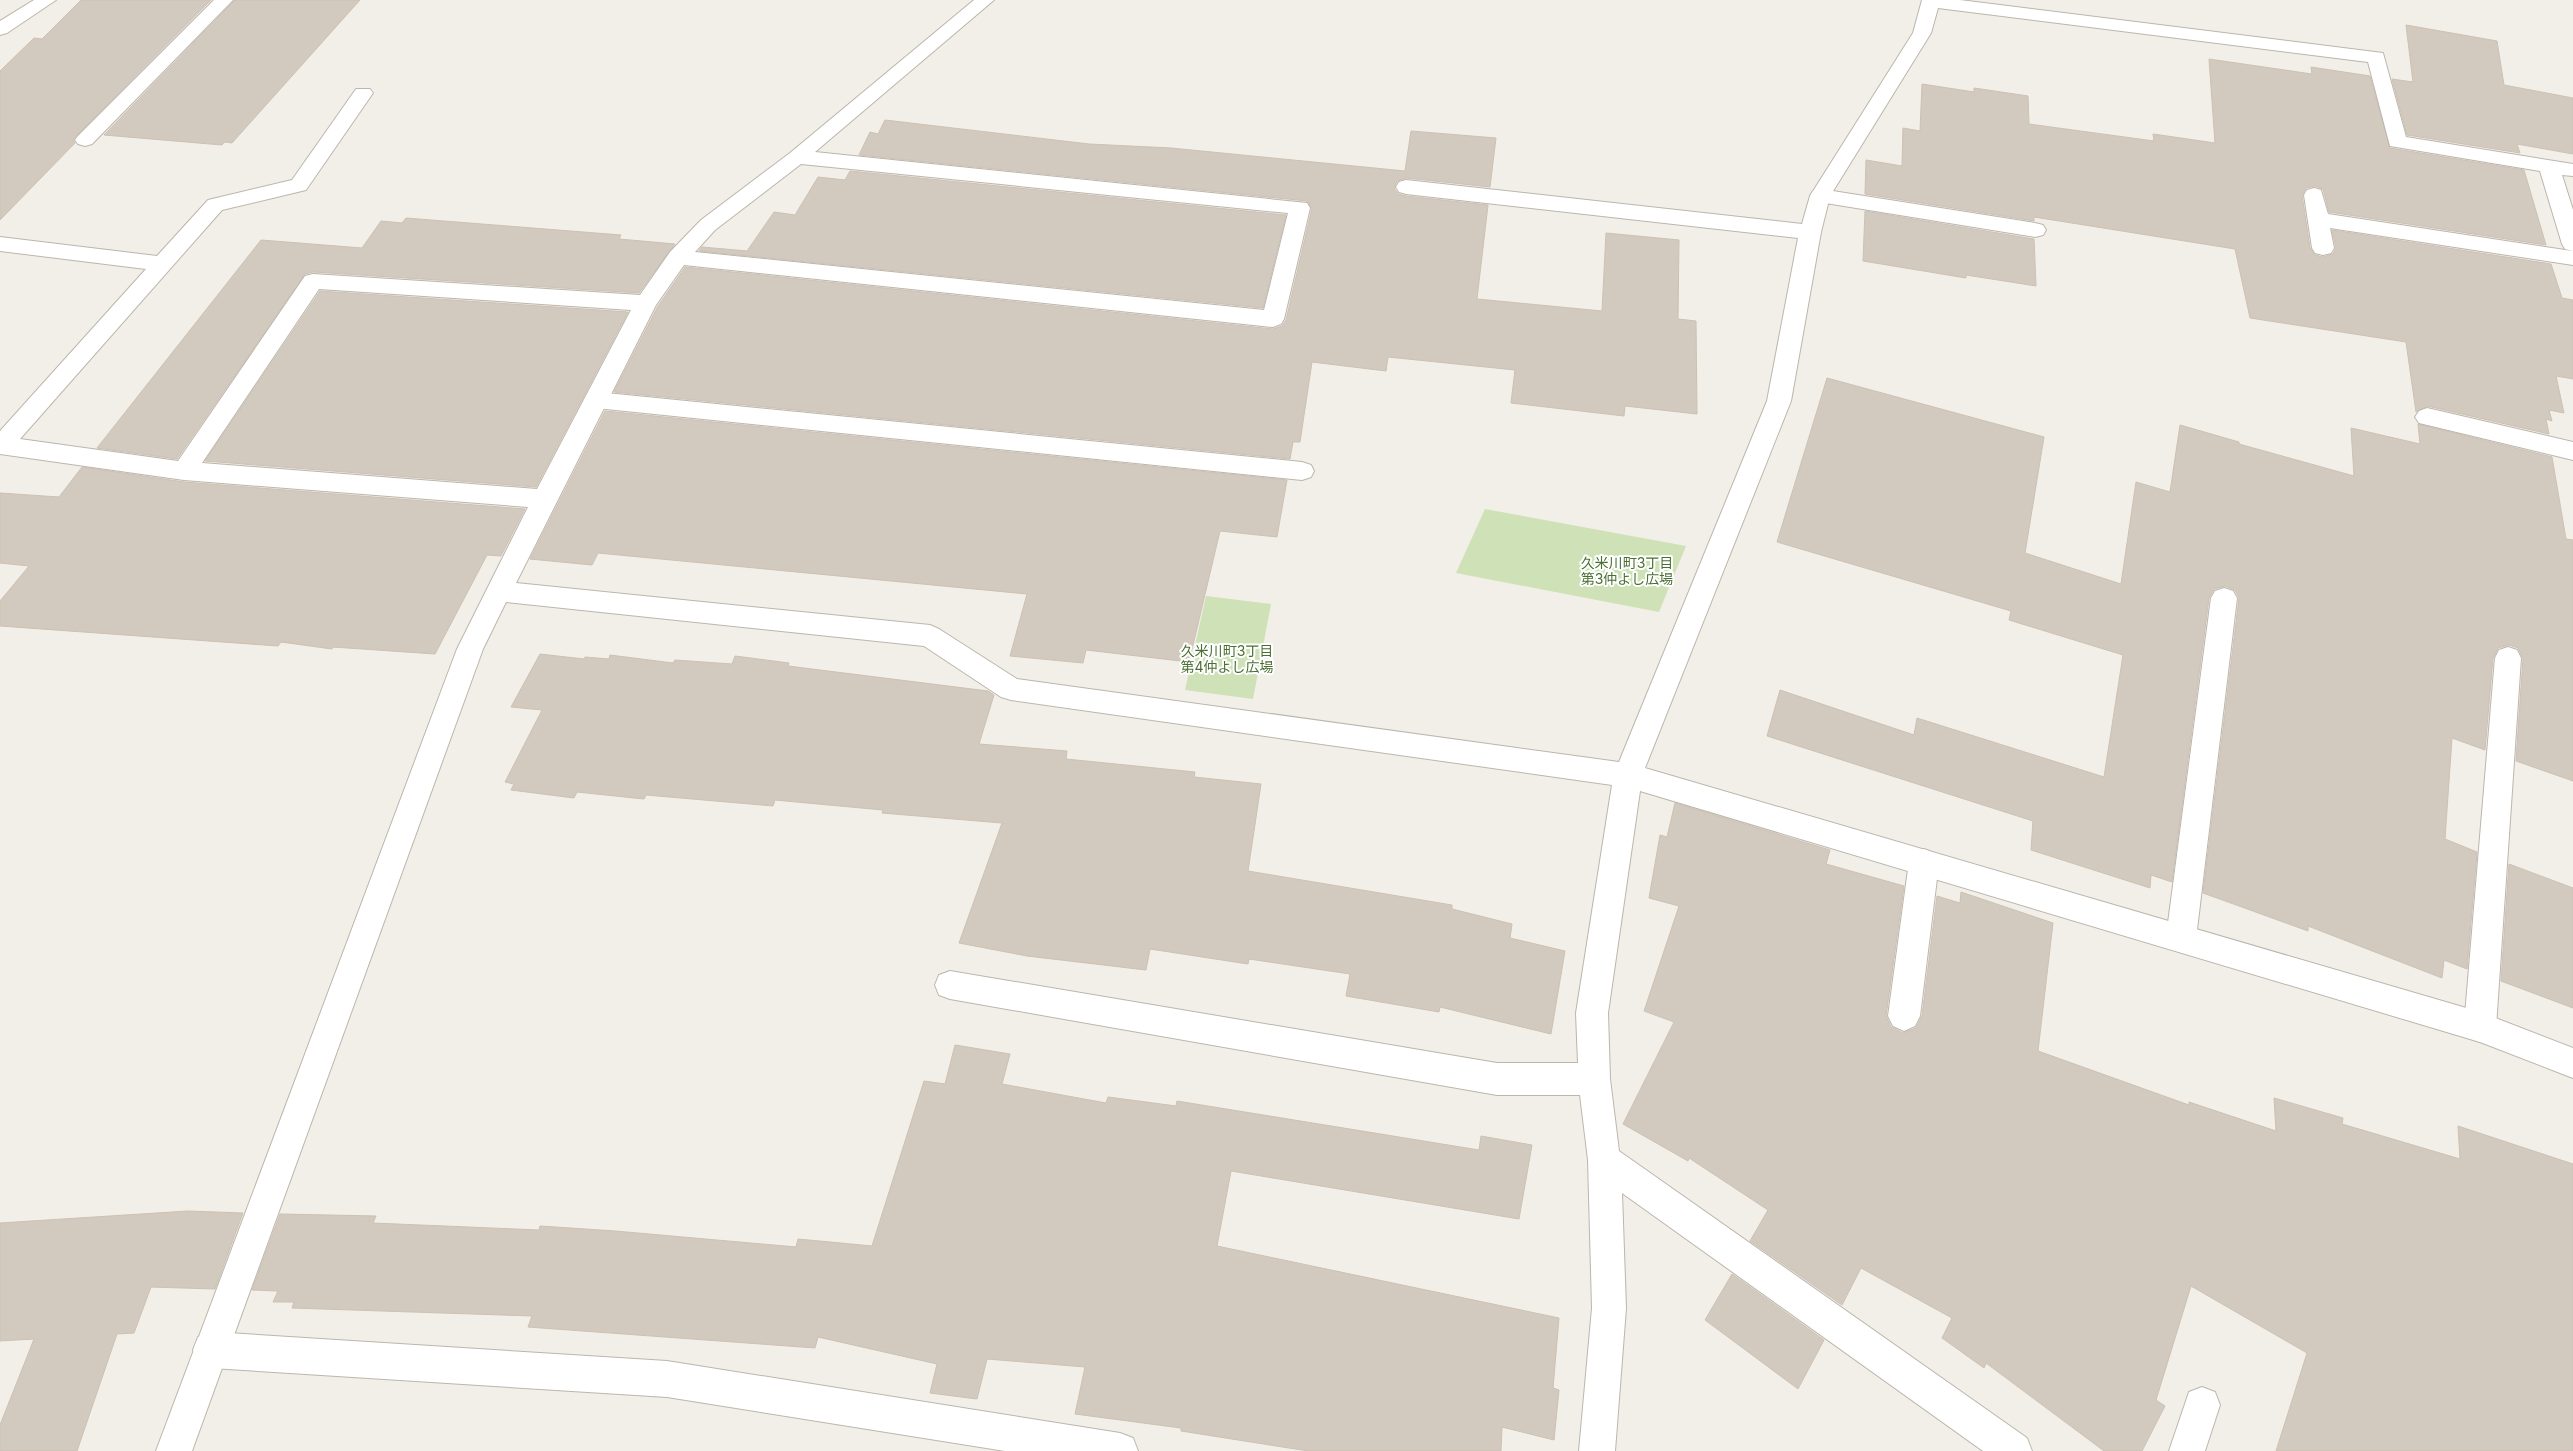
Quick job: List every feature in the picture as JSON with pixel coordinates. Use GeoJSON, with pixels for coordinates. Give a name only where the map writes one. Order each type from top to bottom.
{"type":"FeatureCollection","features":[{"type":"Feature","properties":{"kind":"street"},"geometry":{"type":"LineString","coordinates":[[0,30],[47,0]]}},
{"type":"Feature","properties":{"kind":"street"},"geometry":{"type":"LineString","coordinates":[[85,140],[224,0]]}},
{"type":"Feature","properties":{"kind":"street"},"geometry":{"type":"LineString","coordinates":[[174,1451],[470,649],[544,499],[646,303],[678,257],[708,225],[797,157],[985,0]]}},
{"type":"Feature","properties":{"kind":"street"},"geometry":{"type":"LineString","coordinates":[[1597,1451],[1609,1308],[1604,1160],[1594,1079],[1592,1013],[1628,774],[1779,401],[1810,232],[1820,196],[1922,34],[1931,1],[2376,58],[2397,142],[2573,170]]}},
{"type":"Feature","properties":{"kind":"street"},"geometry":{"type":"LineString","coordinates":[[0,445],[214,205],[299,184],[363,93]]}},
{"type":"Feature","properties":{"kind":"street"},"geometry":{"type":"LineString","coordinates":[[678,257],[1272,319],[1300,208],[797,157]]}},
{"type":"Feature","properties":{"kind":"street"},"geometry":{"type":"LineString","coordinates":[[2549,166],[2573,244]]}},
{"type":"Feature","properties":{"kind":"street"},"geometry":{"type":"LineString","coordinates":[[1406,187],[1810,232]]}},
{"type":"Feature","properties":{"kind":"street"},"geometry":{"type":"LineString","coordinates":[[1820,196],[2035,230]]}},
{"type":"Feature","properties":{"kind":"street"},"geometry":{"type":"LineString","coordinates":[[2314,196],[2323,248]]}},
{"type":"Feature","properties":{"kind":"street"},"geometry":{"type":"LineString","coordinates":[[2318,219],[2573,258]]}},
{"type":"Feature","properties":{"kind":"street"},"geometry":{"type":"LineString","coordinates":[[0,244],[162,264]]}},
{"type":"Feature","properties":{"kind":"street"},"geometry":{"type":"LineString","coordinates":[[184,471],[313,281],[646,303]]}},
{"type":"Feature","properties":{"kind":"street"},"geometry":{"type":"LineString","coordinates":[[596,400],[1302,471]]}},
{"type":"Feature","properties":{"kind":"street"},"geometry":{"type":"LineString","coordinates":[[2427,417],[2573,451]]}},
{"type":"Feature","properties":{"kind":"street"},"geometry":{"type":"LineString","coordinates":[[0,445],[184,471],[544,499]]}},
{"type":"Feature","properties":{"kind":"street"},"geometry":{"type":"LineString","coordinates":[[498,591],[930,636],[1011,689],[1628,774],[2480,1027],[2573,1063]]}},
{"type":"Feature","properties":{"kind":"street"},"geometry":{"type":"LineString","coordinates":[[2181,938],[2224,598]]}},
{"type":"Feature","properties":{"kind":"street"},"geometry":{"type":"LineString","coordinates":[[2480,1027],[2508,658]]}},
{"type":"Feature","properties":{"kind":"street"},"geometry":{"type":"LineString","coordinates":[[1904,1016],[1924,862]]}},
{"type":"Feature","properties":{"kind":"street"},"geometry":{"type":"LineString","coordinates":[[950,985],[1497,1079],[1594,1079]]}},
{"type":"Feature","properties":{"kind":"street"},"geometry":{"type":"LineString","coordinates":[[1604,1160],[2014,1451]]}},
{"type":"Feature","properties":{"kind":"street"},"geometry":{"type":"LineString","coordinates":[[211,1350],[667,1379],[1120,1451]]}},
{"type":"Feature","properties":{"kind":"street"},"geometry":{"type":"LineString","coordinates":[[2187,1451],[2202,1404]]}},
{"type":"Feature","properties":{"kind":"green space","name":"久米川町3丁目 第3仲よし広場"},"geometry":{"type":"Polygon","coordinates":[[[1485,509],[1686,546],[1659,612],[1456,573],[1485,509]]]}},
{"type":"Feature","properties":{"kind":"green space","name":"久米川町3丁目 第4仲よし広場"},"geometry":{"type":"Polygon","coordinates":[[[1206,596],[1271,604],[1253,699],[1185,690],[1206,596]]]}},
{"type":"Feature","properties":{"kind":"building"},"geometry":{"type":"Polygon","coordinates":[[[81,0],[211,0],[77,135],[73,140],[75,143],[0,220],[0,71],[34,38],[42,39],[81,0]]]}},
{"type":"Feature","properties":{"kind":"building"},"geometry":{"type":"Polygon","coordinates":[[[235,0],[360,0],[232,143],[225,142],[222,145],[104,135],[235,0]]]}},
{"type":"Feature","properties":{"kind":"building"},"geometry":{"type":"Polygon","coordinates":[[[2406,25],[2497,41],[2504,85],[2573,98],[2573,154],[2517,144],[2520,153],[2407,135],[2392,79],[2413,82],[2406,25]]]}},
{"type":"Feature","properties":{"kind":"building"},"geometry":{"type":"Polygon","coordinates":[[[2209,59],[2312,74],[2311,67],[2370,76],[2390,148],[2524,170],[2546,245],[2329,212],[2323,189],[2315,186],[2306,188],[2302,195],[2310,248],[2315,255],[2323,257],[2333,254],[2336,248],[2332,230],[2551,264],[2562,298],[2573,300],[2573,379],[2556,376],[2564,413],[2549,410],[2552,421],[2546,419],[2549,434],[2427,406],[2416,412],[2406,342],[2250,318],[2235,249],[2034,217],[2034,221],[1865,194],[1866,160],[1902,166],[1903,128],[1920,131],[1922,84],[1974,92],[1974,88],[2028,96],[2029,124],[2154,141],[2153,134],[2215,143],[2209,59]]]}},
{"type":"Feature","properties":{"kind":"building"},"geometry":{"type":"Polygon","coordinates":[[[885,120],[1089,144],[1171,148],[1405,171],[1411,131],[1496,138],[1490,187],[1406,178],[1397,181],[1394,188],[1398,194],[1406,196],[1488,205],[1477,299],[1602,311],[1606,233],[1679,240],[1678,319],[1696,321],[1697,414],[1625,406],[1624,416],[1511,403],[1515,370],[1388,357],[1386,371],[1312,362],[1300,442],[1293,442],[1290,459],[614,392],[658,306],[685,267],[1273,329],[1282,326],[1286,320],[1312,208],[1307,201],[859,155],[870,132],[878,134],[885,120]]]}},
{"type":"Feature","properties":{"kind":"building"},"geometry":{"type":"Polygon","coordinates":[[[850,171],[1286,215],[1263,308],[699,251],[702,247],[747,251],[774,212],[795,215],[818,177],[845,180],[850,171]]]}},
{"type":"Feature","properties":{"kind":"building"},"geometry":{"type":"Polygon","coordinates":[[[1865,211],[2034,239],[2036,286],[1966,275],[1966,278],[1863,261],[1865,211]]]}},
{"type":"Feature","properties":{"kind":"building"},"geometry":{"type":"Polygon","coordinates":[[[406,218],[621,235],[619,239],[675,244],[639,293],[313,272],[305,274],[177,459],[97,448],[261,240],[362,248],[381,221],[402,223],[406,218]]]}},
{"type":"Feature","properties":{"kind":"building"},"geometry":{"type":"Polygon","coordinates":[[[320,291],[628,312],[536,487],[205,461],[320,291]]]}},
{"type":"Feature","properties":{"kind":"building"},"geometry":{"type":"Polygon","coordinates":[[[1827,378],[2044,437],[2025,553],[2121,584],[2136,482],[2170,492],[2180,425],[2239,442],[2239,444],[2354,476],[2351,428],[2420,444],[2418,424],[2552,457],[2566,539],[2573,540],[2573,781],[2516,761],[2523,658],[2518,648],[2509,645],[2498,648],[2493,658],[2485,750],[2452,738],[2445,839],[2477,852],[2467,969],[2444,960],[2442,978],[2308,926],[2308,931],[2203,893],[2239,598],[2235,590],[2225,586],[2214,589],[2209,598],[2172,882],[2151,875],[2150,888],[2031,850],[2033,821],[1767,736],[1780,690],[1914,735],[1917,718],[2104,777],[2123,655],[2009,620],[2011,611],[1777,542],[1827,378]]]}},
{"type":"Feature","properties":{"kind":"building"},"geometry":{"type":"Polygon","coordinates":[[[605,411],[1287,480],[1277,537],[1220,531],[1189,662],[1086,650],[1083,663],[1010,656],[1027,594],[598,553],[592,565],[530,559],[605,411]]]}},
{"type":"Feature","properties":{"kind":"building"},"geometry":{"type":"Polygon","coordinates":[[[82,467],[184,482],[525,509],[501,556],[487,555],[435,654],[333,647],[332,649],[281,642],[278,646],[0,626],[0,601],[29,566],[0,563],[0,493],[59,497],[82,467]]]}},
{"type":"Feature","properties":{"kind":"building"},"geometry":{"type":"Polygon","coordinates":[[[540,654],[584,659],[585,657],[609,659],[610,655],[673,663],[675,660],[732,664],[735,656],[789,663],[788,666],[988,691],[994,695],[979,744],[1067,751],[1066,759],[1195,772],[1194,777],[1261,784],[1248,871],[1452,905],[1452,909],[1512,924],[1510,938],[1565,951],[1551,1034],[1440,1007],[1439,1012],[1346,996],[1350,974],[1249,959],[1248,964],[1150,949],[1146,970],[1027,956],[959,943],[1002,823],[882,813],[883,810],[775,800],[773,806],[646,795],[644,799],[577,792],[574,798],[511,790],[514,784],[505,782],[542,710],[511,707],[540,654]]]}},
{"type":"Feature","properties":{"kind":"building"},"geometry":{"type":"Polygon","coordinates":[[[1675,803],[1830,850],[1826,864],[1904,886],[1886,1016],[1891,1027],[1903,1033],[1916,1028],[1922,1016],[1937,896],[1960,903],[1961,892],[2053,923],[2038,1051],[2189,1105],[2189,1102],[2276,1131],[2274,1098],[2343,1118],[2342,1124],[2460,1159],[2458,1126],[2573,1164],[2573,1451],[2276,1451],[2307,1353],[2191,1286],[2156,1400],[2165,1406],[2142,1451],[2104,1451],[1986,1363],[1984,1368],[1942,1338],[1952,1318],[1861,1268],[1842,1305],[1750,1241],[1768,1210],[1689,1158],[1688,1161],[1623,1124],[1674,1022],[1644,1011],[1679,906],[1649,898],[1660,835],[1667,837],[1675,803]]]}},
{"type":"Feature","properties":{"kind":"building"},"geometry":{"type":"Polygon","coordinates":[[[2509,864],[2573,888],[2573,1008],[2501,981],[2509,864]]]}},
{"type":"Feature","properties":{"kind":"building"},"geometry":{"type":"Polygon","coordinates":[[[955,1045],[1010,1054],[1002,1084],[1106,1103],[1108,1097],[1176,1106],[1177,1101],[1479,1150],[1481,1136],[1532,1145],[1519,1219],[1231,1171],[1217,1246],[1559,1318],[1553,1388],[1559,1390],[1554,1440],[1502,1427],[1501,1451],[1308,1451],[1181,1431],[1181,1428],[1075,1414],[1085,1367],[987,1359],[977,1399],[930,1393],[937,1364],[818,1337],[815,1348],[528,1327],[532,1316],[292,1308],[294,1302],[273,1302],[278,1291],[252,1290],[280,1214],[376,1216],[373,1223],[539,1230],[540,1226],[796,1247],[798,1239],[872,1246],[924,1081],[945,1084],[955,1045]]]}},
{"type":"Feature","properties":{"kind":"building"},"geometry":{"type":"Polygon","coordinates":[[[188,1211],[243,1213],[215,1289],[151,1287],[134,1333],[117,1334],[77,1451],[0,1451],[0,1425],[34,1339],[0,1341],[0,1223],[188,1211]]]}},
{"type":"Feature","properties":{"kind":"building"},"geometry":{"type":"Polygon","coordinates":[[[1732,1274],[1824,1340],[1798,1389],[1705,1320],[1732,1274]]]}}]}
